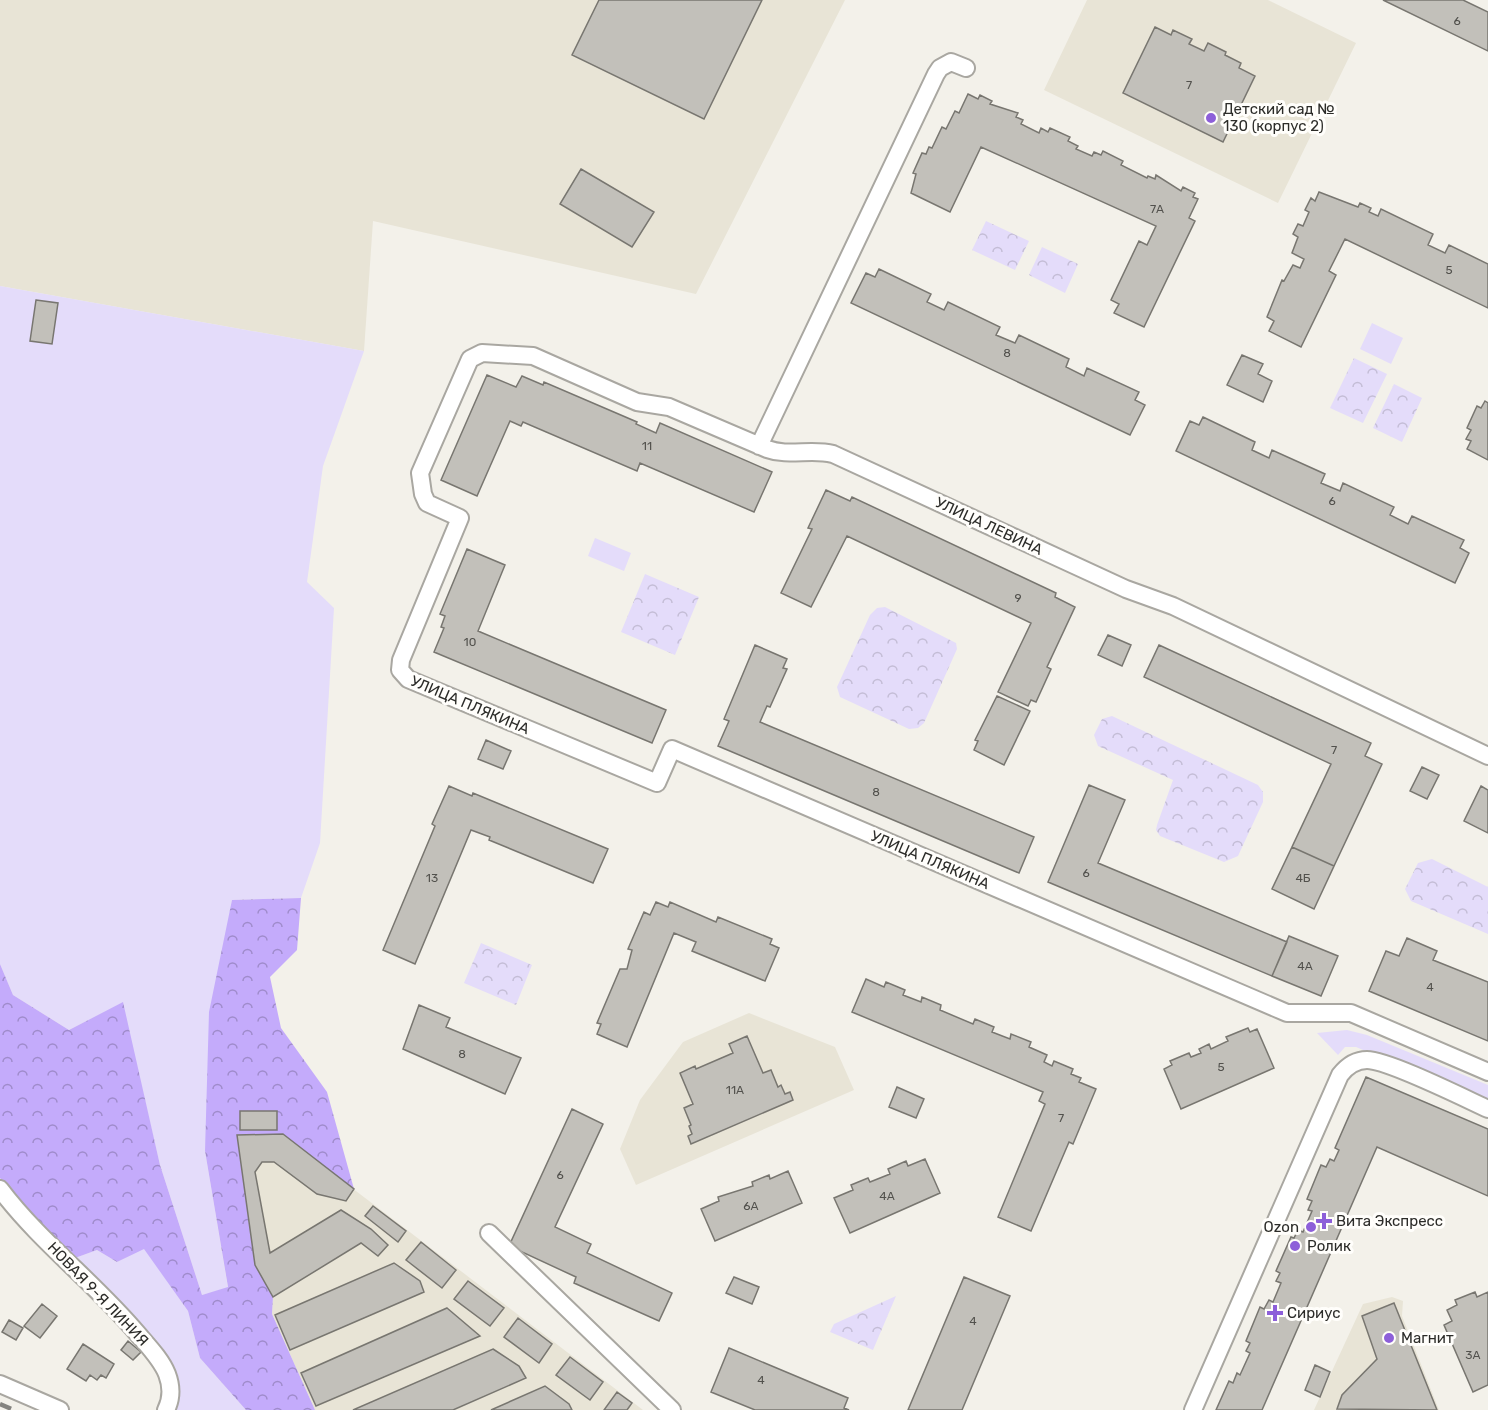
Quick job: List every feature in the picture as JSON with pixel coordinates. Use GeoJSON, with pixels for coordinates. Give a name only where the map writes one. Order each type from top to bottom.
{"type":"FeatureCollection","features":[{"type":"Feature","properties":{"kind":"street"},"geometry":{"type":"LineString","coordinates":[[759,446],[936,74],[940,68],[951,62],[966,68]]}},
{"type":"Feature","properties":{"kind":"street","name":"УЛИЦА ЛЕВИНА"},"geometry":{"type":"LineString","coordinates":[[400,670],[401,660],[460,518],[427,503],[420,473],[468,364],[476,354],[533,356],[637,402],[669,407],[778,453],[822,451],[834,454],[1126,589],[1173,606],[1488,756]]}},
{"type":"Feature","properties":{"kind":"street","name":"УЛИЦА ПЛЯКИНА"},"geometry":{"type":"LineString","coordinates":[[400,670],[408,679],[657,783],[672,748],[1287,1013],[1351,1013],[1488,1072]]}},
{"type":"Feature","properties":{"kind":"street"},"geometry":{"type":"LineString","coordinates":[[1193,1410],[1340,1075],[1347,1067],[1356,1061],[1378,1061],[1488,1109]]}},
{"type":"Feature","properties":{"kind":"street","name":"НОВАЯ 9-Я ЛИНИЯ"},"geometry":{"type":"LineString","coordinates":[[0,1189],[23,1218],[124,1317],[156,1354],[166,1372],[171,1389],[166,1410]]}},
{"type":"Feature","properties":{"kind":"street"},"geometry":{"type":"LineString","coordinates":[[489,1233],[672,1410]]}},
{"type":"Feature","properties":{"kind":"street"},"geometry":{"type":"LineString","coordinates":[[0,1384],[60,1410]]}},
{"type":"Feature","properties":{"kind":"shaded area"},"geometry":{"type":"Polygon","coordinates":[[[0,0],[845,0],[696,294],[373,221],[364,351],[0,286],[0,0]]]}},
{"type":"Feature","properties":{"kind":"shaded area","name":"Детский сад № 130 (корпус 2)"},"geometry":{"type":"Polygon","coordinates":[[[1087,0],[1268,0],[1356,43],[1278,203],[1044,90],[1087,0]]]}},
{"type":"Feature","properties":{"kind":"shaded area"},"geometry":{"type":"Polygon","coordinates":[[[749,1013],[835,1047],[854,1090],[636,1185],[620,1149],[640,1100],[683,1042],[749,1013]]]}},
{"type":"Feature","properties":{"kind":"shaded area"},"geometry":{"type":"Polygon","coordinates":[[[283,1134],[643,1410],[315,1410],[272,1314],[273,1297],[237,1135],[283,1134]]]}},
{"type":"Feature","properties":{"kind":"shaded area","name":"Магнит"},"geometry":{"type":"Polygon","coordinates":[[[1392,1297],[1403,1301],[1402,1316],[1439,1410],[1314,1410],[1363,1304],[1392,1297]]]}},
{"type":"Feature","properties":{"kind":"green space"},"geometry":{"type":"Polygon","coordinates":[[[986,221],[1029,241],[1015,270],[972,250],[986,221]]]}},
{"type":"Feature","properties":{"kind":"green space"},"geometry":{"type":"Polygon","coordinates":[[[1042,247],[1078,264],[1065,293],[1029,275],[1042,247]]]}},
{"type":"Feature","properties":{"kind":"green space"},"geometry":{"type":"Polygon","coordinates":[[[0,286],[364,351],[323,466],[307,582],[334,608],[320,843],[301,898],[232,900],[205,1151],[228,1288],[202,1295],[160,1165],[122,1003],[69,1030],[13,995],[0,964],[0,286]]]}},
{"type":"Feature","properties":{"kind":"green space"},"geometry":{"type":"Polygon","coordinates":[[[1372,323],[1403,338],[1391,364],[1360,349],[1372,323]]]}},
{"type":"Feature","properties":{"kind":"green space"},"geometry":{"type":"Polygon","coordinates":[[[1354,358],[1387,374],[1363,423],[1330,408],[1354,358]]]}},
{"type":"Feature","properties":{"kind":"green space"},"geometry":{"type":"Polygon","coordinates":[[[1394,384],[1422,398],[1402,442],[1373,428],[1394,384]]]}},
{"type":"Feature","properties":{"kind":"green space"},"geometry":{"type":"Polygon","coordinates":[[[595,538],[631,553],[624,571],[588,556],[595,538]]]}},
{"type":"Feature","properties":{"kind":"green space"},"geometry":{"type":"Polygon","coordinates":[[[645,574],[699,597],[675,655],[621,632],[645,574]]]}},
{"type":"Feature","properties":{"kind":"green space"},"geometry":{"type":"Polygon","coordinates":[[[885,607],[956,643],[957,649],[924,723],[918,728],[909,729],[840,697],[837,687],[870,615],[877,608],[885,607]]]}},
{"type":"Feature","properties":{"kind":"green space"},"geometry":{"type":"Polygon","coordinates":[[[1112,716],[1258,785],[1263,792],[1263,802],[1238,856],[1224,862],[1160,836],[1156,830],[1157,825],[1173,780],[1098,746],[1094,735],[1102,719],[1112,716]]]}},
{"type":"Feature","properties":{"kind":"green space"},"geometry":{"type":"Polygon","coordinates":[[[1432,859],[1488,887],[1488,934],[1411,901],[1405,889],[1418,863],[1432,859]]]}},
{"type":"Feature","properties":{"kind":"green space"},"geometry":{"type":"Polygon","coordinates":[[[301,898],[297,950],[270,977],[281,1028],[327,1092],[354,1189],[283,1134],[238,1135],[273,1297],[272,1314],[315,1410],[246,1410],[200,1358],[188,1311],[144,1249],[117,1262],[97,1250],[75,1258],[27,1215],[0,1178],[0,964],[13,995],[69,1030],[123,1002],[160,1165],[202,1295],[228,1287],[205,1151],[209,1012],[232,900],[301,898]]]}},
{"type":"Feature","properties":{"kind":"green space"},"geometry":{"type":"Polygon","coordinates":[[[481,943],[532,965],[516,1005],[464,983],[481,943]]]}},
{"type":"Feature","properties":{"kind":"green space"},"geometry":{"type":"Polygon","coordinates":[[[1347,1030],[1367,1035],[1488,1085],[1488,1102],[1356,1047],[1345,1047],[1338,1055],[1317,1033],[1347,1030]]]}},
{"type":"Feature","properties":{"kind":"green space"},"geometry":{"type":"Polygon","coordinates":[[[144,1248],[188,1311],[200,1358],[246,1410],[173,1410],[177,1391],[75,1258],[97,1250],[117,1262],[144,1248]]]}},
{"type":"Feature","properties":{"kind":"green space"},"geometry":{"type":"Polygon","coordinates":[[[896,1296],[873,1350],[830,1332],[834,1324],[896,1296]]]}},
{"type":"Feature","properties":{"kind":"building"},"geometry":{"type":"Polygon","coordinates":[[[599,0],[762,0],[704,119],[572,55],[599,0]]]}},
{"type":"Feature","properties":{"kind":"building"},"geometry":{"type":"Polygon","coordinates":[[[1383,0],[1463,0],[1488,12],[1488,51],[1383,0]]]}},
{"type":"Feature","properties":{"kind":"building"},"geometry":{"type":"Polygon","coordinates":[[[1155,27],[1171,35],[1173,30],[1192,39],[1189,44],[1204,51],[1208,43],[1226,52],[1225,55],[1241,63],[1239,68],[1255,76],[1223,142],[1123,93],[1155,27]]]}},
{"type":"Feature","properties":{"kind":"building"},"geometry":{"type":"Polygon","coordinates":[[[968,94],[978,99],[980,95],[992,101],[990,104],[1018,113],[1016,117],[1023,120],[1021,124],[1039,133],[1041,128],[1048,132],[1050,128],[1070,137],[1068,141],[1078,146],[1076,149],[1092,156],[1094,152],[1101,155],[1103,151],[1123,161],[1121,165],[1147,178],[1148,176],[1155,179],[1156,175],[1181,191],[1183,187],[1195,193],[1193,197],[1198,199],[1189,218],[1195,221],[1144,327],[1114,313],[1119,304],[1111,300],[1139,241],[1147,245],[1156,226],[981,147],[950,212],[911,193],[916,174],[913,173],[922,153],[926,154],[929,147],[932,148],[942,127],[946,129],[955,111],[959,113],[968,94]]]}},
{"type":"Feature","properties":{"kind":"building"},"geometry":{"type":"Polygon","coordinates":[[[581,169],[654,212],[632,247],[560,204],[581,169]]]}},
{"type":"Feature","properties":{"kind":"building"},"geometry":{"type":"Polygon","coordinates":[[[1319,192],[1358,207],[1360,203],[1371,208],[1369,212],[1378,216],[1381,209],[1433,234],[1428,245],[1445,253],[1449,245],[1488,264],[1488,308],[1345,239],[1329,271],[1336,275],[1301,347],[1269,331],[1274,321],[1267,317],[1282,280],[1284,281],[1293,265],[1300,268],[1304,259],[1292,253],[1298,237],[1293,234],[1298,224],[1303,226],[1309,212],[1305,210],[1311,198],[1315,201],[1319,192]]]}},
{"type":"Feature","properties":{"kind":"building"},"geometry":{"type":"Polygon","coordinates":[[[879,269],[931,294],[927,302],[944,310],[948,302],[1000,327],[996,335],[1015,343],[1019,335],[1069,359],[1066,367],[1084,376],[1087,368],[1139,392],[1135,400],[1145,405],[1130,435],[851,303],[866,273],[875,277],[879,269]]]}},
{"type":"Feature","properties":{"kind":"building"},"geometry":{"type":"Polygon","coordinates":[[[36,300],[58,303],[52,344],[30,341],[36,300]]]}},
{"type":"Feature","properties":{"kind":"building"},"geometry":{"type":"Polygon","coordinates":[[[1242,355],[1263,364],[1258,374],[1272,381],[1263,402],[1227,385],[1242,355]]]}},
{"type":"Feature","properties":{"kind":"building"},"geometry":{"type":"Polygon","coordinates":[[[487,375],[516,387],[522,376],[543,385],[544,382],[637,422],[636,424],[656,433],[660,423],[772,472],[754,512],[640,463],[637,471],[523,422],[521,426],[510,421],[477,496],[441,480],[487,375]]]}},
{"type":"Feature","properties":{"kind":"building"},"geometry":{"type":"Polygon","coordinates":[[[1485,401],[1488,403],[1488,460],[1467,449],[1471,441],[1466,439],[1471,430],[1467,428],[1477,406],[1481,408],[1485,401]]]}},
{"type":"Feature","properties":{"kind":"building"},"geometry":{"type":"Polygon","coordinates":[[[1203,417],[1255,442],[1252,450],[1269,458],[1272,450],[1325,474],[1321,483],[1340,491],[1343,483],[1394,507],[1390,515],[1408,524],[1412,516],[1464,540],[1460,548],[1469,553],[1455,583],[1176,451],[1190,421],[1199,425],[1203,417]]]}},
{"type":"Feature","properties":{"kind":"building"},"geometry":{"type":"Polygon","coordinates":[[[826,490],[850,501],[852,497],[1056,593],[1055,597],[1075,607],[1047,667],[1051,669],[1036,702],[1031,700],[1028,706],[998,692],[1031,623],[847,536],[811,607],[781,593],[812,529],[808,528],[826,490]]]}},
{"type":"Feature","properties":{"kind":"building"},"geometry":{"type":"Polygon","coordinates":[[[467,549],[505,565],[478,631],[666,710],[652,743],[434,652],[444,628],[441,627],[445,616],[440,614],[467,549]]]}},
{"type":"Feature","properties":{"kind":"building"},"geometry":{"type":"Polygon","coordinates":[[[1108,635],[1131,645],[1122,666],[1098,655],[1108,635]]]}},
{"type":"Feature","properties":{"kind":"building"},"geometry":{"type":"Polygon","coordinates":[[[755,645],[787,659],[783,668],[787,669],[770,707],[767,706],[760,722],[1034,837],[1019,873],[718,746],[729,721],[724,719],[755,645]]]}},
{"type":"Feature","properties":{"kind":"building"},"geometry":{"type":"Polygon","coordinates":[[[1159,645],[1371,743],[1365,756],[1382,764],[1334,866],[1292,847],[1331,764],[1144,677],[1159,645]]]}},
{"type":"Feature","properties":{"kind":"building"},"geometry":{"type":"Polygon","coordinates":[[[997,696],[1030,711],[1004,765],[974,750],[978,741],[975,740],[997,696]]]}},
{"type":"Feature","properties":{"kind":"building"},"geometry":{"type":"Polygon","coordinates":[[[486,740],[511,751],[503,769],[478,759],[486,740]]]}},
{"type":"Feature","properties":{"kind":"building"},"geometry":{"type":"Polygon","coordinates":[[[1422,767],[1439,775],[1427,799],[1410,791],[1422,767]]]}},
{"type":"Feature","properties":{"kind":"building"},"geometry":{"type":"Polygon","coordinates":[[[1089,785],[1125,800],[1098,863],[1287,942],[1272,976],[1048,882],[1089,785]]]}},
{"type":"Feature","properties":{"kind":"building"},"geometry":{"type":"Polygon","coordinates":[[[449,786],[472,796],[473,793],[608,849],[593,883],[489,840],[490,837],[471,830],[415,964],[383,950],[435,826],[432,824],[449,786]]]}},
{"type":"Feature","properties":{"kind":"building"},"geometry":{"type":"Polygon","coordinates":[[[1481,786],[1488,790],[1488,833],[1464,821],[1481,786]]]}},
{"type":"Feature","properties":{"kind":"building"},"geometry":{"type":"Polygon","coordinates":[[[1292,847],[1334,866],[1314,909],[1272,889],[1292,847]]]}},
{"type":"Feature","properties":{"kind":"building"},"geometry":{"type":"Polygon","coordinates":[[[656,902],[668,907],[670,902],[716,922],[718,917],[772,939],[770,944],[779,948],[765,981],[692,951],[696,942],[674,933],[627,1047],[597,1034],[601,1024],[597,1023],[620,969],[627,969],[632,950],[628,949],[644,912],[650,915],[656,902]]]}},
{"type":"Feature","properties":{"kind":"building"},"geometry":{"type":"Polygon","coordinates":[[[1289,936],[1338,956],[1321,996],[1272,976],[1289,936]]]}},
{"type":"Feature","properties":{"kind":"building"},"geometry":{"type":"Polygon","coordinates":[[[1407,938],[1437,951],[1433,960],[1488,982],[1488,1041],[1369,991],[1386,951],[1399,956],[1407,938]]]}},
{"type":"Feature","properties":{"kind":"building"},"geometry":{"type":"Polygon","coordinates":[[[866,979],[884,987],[886,982],[905,990],[903,995],[921,1002],[922,997],[941,1005],[940,1010],[973,1024],[975,1019],[994,1027],[992,1032],[1010,1039],[1011,1034],[1031,1042],[1029,1047],[1047,1055],[1044,1062],[1052,1066],[1054,1061],[1073,1069],[1071,1074],[1081,1078],[1079,1082],[1096,1089],[1073,1144],[1069,1142],[1031,1231],[998,1217],[1045,1104],[1039,1101],[1043,1092],[852,1012],[866,979]]]}},
{"type":"Feature","properties":{"kind":"building"},"geometry":{"type":"Polygon","coordinates":[[[419,1005],[450,1018],[446,1027],[521,1058],[505,1094],[403,1049],[419,1005]]]}},
{"type":"Feature","properties":{"kind":"building"},"geometry":{"type":"Polygon","coordinates":[[[1248,1028],[1250,1032],[1257,1029],[1274,1068],[1181,1109],[1164,1069],[1172,1065],[1170,1061],[1189,1053],[1191,1057],[1201,1053],[1199,1049],[1209,1044],[1211,1049],[1228,1041],[1226,1037],[1248,1028]]]}},
{"type":"Feature","properties":{"kind":"building"},"geometry":{"type":"Polygon","coordinates":[[[747,1036],[763,1073],[771,1070],[778,1087],[781,1085],[785,1094],[790,1092],[793,1100],[691,1144],[688,1136],[692,1134],[689,1126],[691,1125],[684,1108],[693,1104],[680,1073],[695,1066],[696,1069],[733,1053],[729,1044],[747,1036]]]}},
{"type":"Feature","properties":{"kind":"building"},"geometry":{"type":"Polygon","coordinates":[[[1366,1077],[1488,1129],[1488,1196],[1377,1147],[1262,1410],[1216,1410],[1229,1381],[1233,1383],[1237,1373],[1240,1375],[1250,1353],[1246,1351],[1250,1343],[1246,1341],[1260,1307],[1264,1309],[1269,1300],[1273,1302],[1281,1283],[1276,1281],[1280,1273],[1276,1271],[1291,1237],[1294,1238],[1298,1230],[1303,1232],[1312,1211],[1308,1210],[1312,1201],[1307,1199],[1321,1165],[1326,1167],[1330,1159],[1334,1161],[1339,1150],[1335,1148],[1366,1077]]]}},
{"type":"Feature","properties":{"kind":"building"},"geometry":{"type":"Polygon","coordinates":[[[897,1087],[924,1099],[916,1118],[889,1107],[897,1087]]]}},
{"type":"Feature","properties":{"kind":"building"},"geometry":{"type":"Polygon","coordinates":[[[572,1109],[603,1124],[555,1227],[591,1244],[587,1253],[672,1293],[659,1321],[574,1283],[576,1277],[509,1246],[572,1109]]]}},
{"type":"Feature","properties":{"kind":"building"},"geometry":{"type":"Polygon","coordinates":[[[240,1111],[277,1111],[277,1130],[240,1130],[240,1111]]]}},
{"type":"Feature","properties":{"kind":"building"},"geometry":{"type":"Polygon","coordinates":[[[283,1134],[354,1189],[346,1201],[317,1194],[274,1162],[262,1162],[255,1172],[270,1253],[341,1210],[371,1229],[388,1245],[378,1256],[361,1243],[273,1297],[255,1265],[237,1135],[283,1134]]]}},
{"type":"Feature","properties":{"kind":"building"},"geometry":{"type":"Polygon","coordinates":[[[925,1159],[940,1193],[850,1233],[834,1198],[853,1190],[851,1185],[868,1178],[870,1182],[890,1174],[888,1169],[906,1161],[908,1166],[925,1159]]]}},
{"type":"Feature","properties":{"kind":"building"},"geometry":{"type":"Polygon","coordinates":[[[788,1171],[802,1203],[715,1241],[701,1209],[719,1201],[718,1197],[753,1186],[752,1182],[769,1175],[770,1179],[788,1171]]]}},
{"type":"Feature","properties":{"kind":"building"},"geometry":{"type":"Polygon","coordinates":[[[373,1206],[406,1231],[398,1242],[365,1216],[373,1206]]]}},
{"type":"Feature","properties":{"kind":"building"},"geometry":{"type":"Polygon","coordinates":[[[421,1242],[456,1270],[442,1288],[406,1260],[421,1242]]]}},
{"type":"Feature","properties":{"kind":"building"},"geometry":{"type":"Polygon","coordinates":[[[394,1263],[420,1281],[424,1292],[290,1350],[275,1315],[394,1263]]]}},
{"type":"Feature","properties":{"kind":"building"},"geometry":{"type":"Polygon","coordinates":[[[734,1277],[759,1287],[752,1304],[726,1293],[734,1277]]]}},
{"type":"Feature","properties":{"kind":"building"},"geometry":{"type":"Polygon","coordinates":[[[964,1277],[1010,1296],[962,1410],[908,1410],[964,1277]]]}},
{"type":"Feature","properties":{"kind":"building"},"geometry":{"type":"Polygon","coordinates":[[[468,1281],[504,1308],[490,1326],[454,1299],[468,1281]]]}},
{"type":"Feature","properties":{"kind":"building"},"geometry":{"type":"Polygon","coordinates":[[[1475,1292],[1477,1297],[1488,1292],[1488,1385],[1473,1392],[1444,1325],[1452,1321],[1447,1310],[1457,1305],[1455,1300],[1475,1292]]]}},
{"type":"Feature","properties":{"kind":"building","name":"Магнит"},"geometry":{"type":"Polygon","coordinates":[[[1394,1303],[1437,1410],[1337,1409],[1342,1395],[1377,1359],[1362,1316],[1394,1303]]]}},
{"type":"Feature","properties":{"kind":"building"},"geometry":{"type":"Polygon","coordinates":[[[42,1304],[57,1316],[40,1338],[24,1326],[42,1304]]]}},
{"type":"Feature","properties":{"kind":"building"},"geometry":{"type":"Polygon","coordinates":[[[447,1308],[480,1336],[316,1406],[301,1373],[447,1308]]]}},
{"type":"Feature","properties":{"kind":"building"},"geometry":{"type":"Polygon","coordinates":[[[518,1318],[552,1344],[539,1363],[504,1337],[518,1318]]]}},
{"type":"Feature","properties":{"kind":"building"},"geometry":{"type":"Polygon","coordinates":[[[9,1320],[23,1328],[16,1340],[2,1332],[9,1320]]]}},
{"type":"Feature","properties":{"kind":"building"},"geometry":{"type":"Polygon","coordinates":[[[128,1341],[141,1352],[133,1360],[121,1350],[128,1341]]]}},
{"type":"Feature","properties":{"kind":"building"},"geometry":{"type":"Polygon","coordinates":[[[83,1344],[114,1364],[106,1378],[101,1375],[97,1380],[90,1375],[86,1381],[67,1369],[83,1344]]]}},
{"type":"Feature","properties":{"kind":"building"},"geometry":{"type":"Polygon","coordinates":[[[729,1348],[848,1398],[844,1408],[849,1410],[755,1410],[711,1392],[729,1348]]]}},
{"type":"Feature","properties":{"kind":"building"},"geometry":{"type":"Polygon","coordinates":[[[493,1349],[519,1366],[526,1378],[453,1410],[353,1410],[493,1349]]]}},
{"type":"Feature","properties":{"kind":"building"},"geometry":{"type":"Polygon","coordinates":[[[570,1357],[603,1382],[590,1400],[556,1375],[570,1357]]]}},
{"type":"Feature","properties":{"kind":"building"},"geometry":{"type":"Polygon","coordinates":[[[1315,1365],[1330,1372],[1320,1397],[1305,1390],[1315,1365]]]}},
{"type":"Feature","properties":{"kind":"building"},"geometry":{"type":"Polygon","coordinates":[[[545,1386],[569,1404],[572,1410],[491,1410],[545,1386]]]}},
{"type":"Feature","properties":{"kind":"building"},"geometry":{"type":"Polygon","coordinates":[[[617,1392],[632,1403],[627,1410],[604,1410],[617,1392]]]}},
{"type":"Feature","properties":{"kind":"railway"},"geometry":{"type":"LineString","coordinates":[[0,1404],[14,1410]]}},
{"type":"Feature","properties":{"kind":"place","name":"Детский сад № 130 (корпус 2)"},"geometry":{"type":"Point","coordinates":[1211,118]}},
{"type":"Feature","properties":{"kind":"place","name":"Вита Экспресс"},"geometry":{"type":"Point","coordinates":[1324,1221]}},
{"type":"Feature","properties":{"kind":"place","name":"Ozon"},"geometry":{"type":"Point","coordinates":[1311,1227]}},
{"type":"Feature","properties":{"kind":"place","name":"Ролик"},"geometry":{"type":"Point","coordinates":[1295,1246]}},
{"type":"Feature","properties":{"kind":"place","name":"Сириус"},"geometry":{"type":"Point","coordinates":[1275,1313]}},
{"type":"Feature","properties":{"kind":"place","name":"Магнит"},"geometry":{"type":"Point","coordinates":[1389,1338]}}]}
